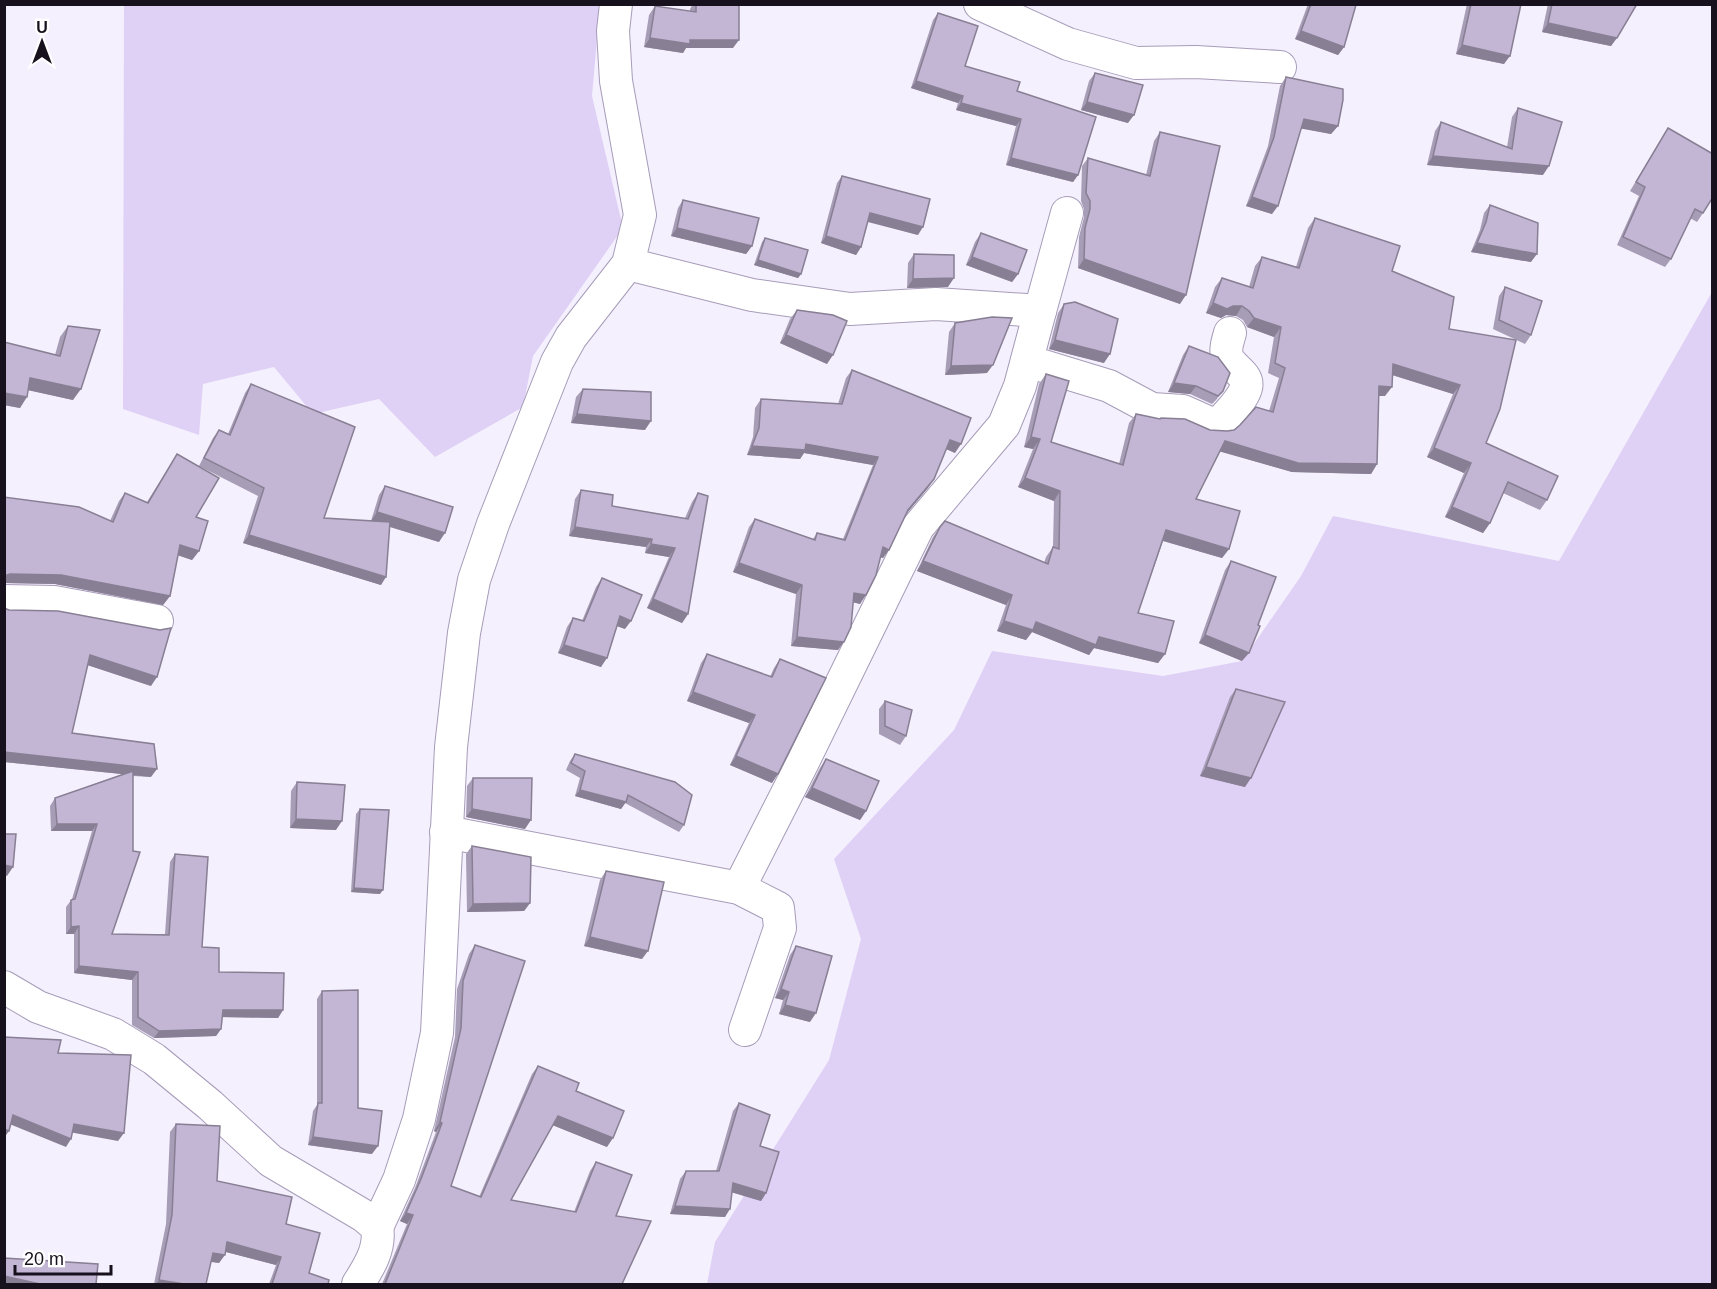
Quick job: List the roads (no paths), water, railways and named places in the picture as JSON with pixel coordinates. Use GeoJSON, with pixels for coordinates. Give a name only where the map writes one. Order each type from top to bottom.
{"type":"FeatureCollection","features":[{"type":"Feature","properties":{"kind":"street"},"geometry":{"type":"LineString","coordinates":[[358,1284],[369,1266],[378,1242],[377,1227],[399,1180],[419,1119],[437,1033],[451,747],[464,633],[474,580],[493,524],[557,362],[571,337],[628,264],[640,216],[616,81],[613,31],[616,4]]}},
{"type":"Feature","properties":{"kind":"street"},"geometry":{"type":"LineString","coordinates":[[980,4],[1068,44],[1137,63],[1206,62],[1280,68]]}},
{"type":"Feature","properties":{"kind":"street"},"geometry":{"type":"LineString","coordinates":[[739,888],[918,527],[1004,425],[1020,386],[1066,213]]}},
{"type":"Feature","properties":{"kind":"street"},"geometry":{"type":"LineString","coordinates":[[628,264],[752,295],[850,309],[936,304],[1040,311]]}},
{"type":"Feature","properties":{"kind":"street"},"geometry":{"type":"LineString","coordinates":[[1027,361],[1109,386],[1152,409],[1183,411],[1210,423],[1220,423],[1244,394],[1247,385],[1246,378],[1230,362],[1227,354],[1230,333]]}},
{"type":"Feature","properties":{"kind":"street"},"geometry":{"type":"LineString","coordinates":[[4,601],[54,602],[157,621]]}},
{"type":"Feature","properties":{"kind":"street"},"geometry":{"type":"LineString","coordinates":[[446,831],[739,888],[778,908],[780,928],[745,1030]]}},
{"type":"Feature","properties":{"kind":"street"},"geometry":{"type":"LineString","coordinates":[[4,987],[38,1007],[113,1034],[154,1059],[210,1105],[271,1161],[364,1216],[377,1227]]}}]}
